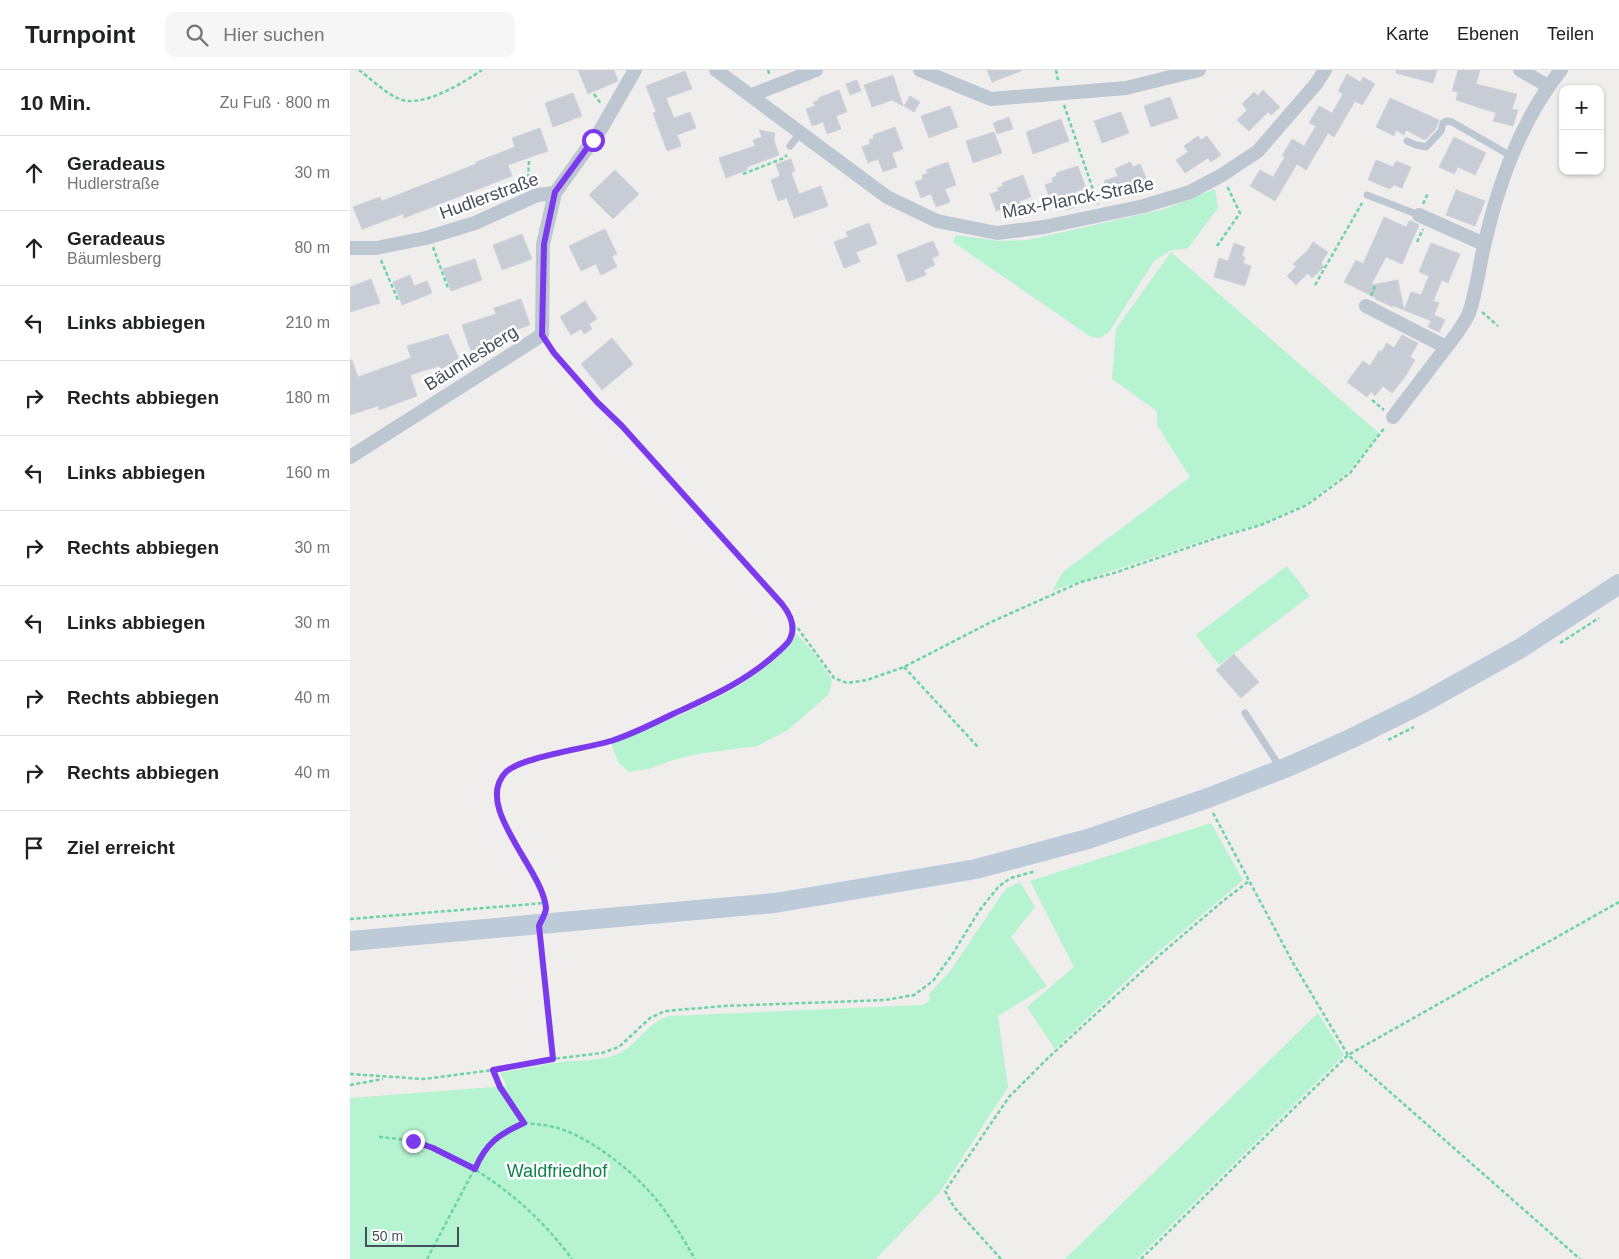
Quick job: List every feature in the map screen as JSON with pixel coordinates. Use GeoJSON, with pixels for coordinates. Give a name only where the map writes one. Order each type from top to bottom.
{"type":"FeatureCollection","features":[{"type":"Feature","properties":{"kind":"street","name":"Hudlerstraße"},"geometry":{"type":"LineString","coordinates":[[350,248],[376,248],[430,237],[475,223],[534,197],[555,192],[601,129],[635,70]]}},
{"type":"Feature","properties":{"kind":"street","name":"Max-Planck-Straße"},"geometry":{"type":"LineString","coordinates":[[716,70],[887,196],[938,221],[997,233],[1044,227],[1102,215],[1144,206],[1190,192],[1222,176],[1258,150],[1316,84],[1325,70]]}},
{"type":"Feature","properties":{"kind":"street"},"geometry":{"type":"LineString","coordinates":[[752,95],[816,70]]}},
{"type":"Feature","properties":{"kind":"street"},"geometry":{"type":"LineString","coordinates":[[920,70],[991,99],[1126,88],[1199,70]]}},
{"type":"Feature","properties":{"kind":"street"},"geometry":{"type":"LineString","coordinates":[[1520,70],[1548,86]]}},
{"type":"Feature","properties":{"kind":"street"},"geometry":{"type":"LineString","coordinates":[[1392,417],[1446,347],[1468,314],[1476,290],[1484,244],[1498,192],[1511,156],[1548,86],[1561,70]]}},
{"type":"Feature","properties":{"kind":"street","name":"Bäumlesberg"},"geometry":{"type":"LineString","coordinates":[[350,457],[542,335],[544,244],[555,192]]}},
{"type":"Feature","properties":{"kind":"street"},"geometry":{"type":"LineString","coordinates":[[1419,215],[1484,244]]}},
{"type":"Feature","properties":{"kind":"street"},"geometry":{"type":"LineString","coordinates":[[1366,306],[1446,347]]}},
{"type":"Feature","properties":{"kind":"street"},"geometry":{"type":"LineString","coordinates":[[350,941],[539,926],[775,903],[976,869],[1088,838],[1208,798],[1282,770],[1350,740],[1419,705],[1521,648],[1619,584]]}},
{"type":"Feature","properties":{"kind":"lane"},"geometry":{"type":"LineString","coordinates":[[1407,141],[1426,147],[1441,131],[1443,123],[1447,120],[1511,156]]}},
{"type":"Feature","properties":{"kind":"lane"},"geometry":{"type":"LineString","coordinates":[[790,146],[801,132]]}},
{"type":"Feature","properties":{"kind":"lane"},"geometry":{"type":"LineString","coordinates":[[1367,195],[1419,215]]}},
{"type":"Feature","properties":{"kind":"lane"},"geometry":{"type":"LineString","coordinates":[[1245,713],[1282,770]]}},
{"type":"Feature","properties":{"kind":"path"},"geometry":{"type":"LineString","coordinates":[[359,70],[398,99],[418,101],[437,95],[482,70]]}},
{"type":"Feature","properties":{"kind":"path"},"geometry":{"type":"LineString","coordinates":[[1056,70],[1065,108],[1102,215]]}},
{"type":"Feature","properties":{"kind":"path"},"geometry":{"type":"LineString","coordinates":[[743,174],[784,158],[790,146]]}},
{"type":"Feature","properties":{"kind":"path"},"geometry":{"type":"LineString","coordinates":[[529,161],[528,180],[534,197]]}},
{"type":"Feature","properties":{"kind":"path"},"geometry":{"type":"LineString","coordinates":[[1217,246],[1240,213],[1222,176]]}},
{"type":"Feature","properties":{"kind":"path"},"geometry":{"type":"LineString","coordinates":[[1315,285],[1367,195]]}},
{"type":"Feature","properties":{"kind":"path"},"geometry":{"type":"LineString","coordinates":[[430,237],[448,288]]}},
{"type":"Feature","properties":{"kind":"path"},"geometry":{"type":"LineString","coordinates":[[376,248],[398,300]]}},
{"type":"Feature","properties":{"kind":"path"},"geometry":{"type":"LineString","coordinates":[[1472,303],[1498,326]]}},
{"type":"Feature","properties":{"kind":"path"},"geometry":{"type":"LineString","coordinates":[[542,335],[554,353],[597,402],[622,426],[782,604],[787,611],[792,625],[792,634],[784,646],[764,665],[726,690],[630,734],[602,744],[524,762],[508,770],[502,776],[496,789],[496,798],[502,818],[542,893],[545,903],[546,910],[539,926],[553,1059]]}},
{"type":"Feature","properties":{"kind":"path"},"geometry":{"type":"LineString","coordinates":[[792,625],[797,627],[834,678],[847,683],[867,680],[904,667],[992,622],[1081,582],[1261,525],[1307,505],[1350,473],[1392,417]]}},
{"type":"Feature","properties":{"kind":"path"},"geometry":{"type":"LineString","coordinates":[[1558,645],[1604,614]]}},
{"type":"Feature","properties":{"kind":"path"},"geometry":{"type":"LineString","coordinates":[[904,667],[978,747]]}},
{"type":"Feature","properties":{"kind":"path"},"geometry":{"type":"LineString","coordinates":[[1388,740],[1422,723]]}},
{"type":"Feature","properties":{"kind":"path"},"geometry":{"type":"LineString","coordinates":[[1208,798],[1213,814],[1292,961],[1348,1055],[1580,1259]]}},
{"type":"Feature","properties":{"kind":"path"},"geometry":{"type":"LineString","coordinates":[[350,1074],[424,1079],[602,1053],[620,1047],[650,1018],[665,1011],[724,1006],[885,1000],[914,995],[933,981],[952,955],[979,911],[999,886],[1011,878],[1038,870]]}},
{"type":"Feature","properties":{"kind":"path"},"geometry":{"type":"LineString","coordinates":[[1001,1259],[954,1207],[945,1191],[1009,1097],[1162,953],[1249,881]]}},
{"type":"Feature","properties":{"kind":"path"},"geometry":{"type":"LineString","coordinates":[[1141,1259],[1348,1055],[1619,902]]}},
{"type":"Feature","properties":{"kind":"path"},"geometry":{"type":"LineString","coordinates":[[350,920],[545,903]]}},
{"type":"Feature","properties":{"kind":"path"},"geometry":{"type":"LineString","coordinates":[[493,1070],[500,1087],[524,1123]]}},
{"type":"Feature","properties":{"kind":"path"},"geometry":{"type":"LineString","coordinates":[[350,1085],[387,1078]]}},
{"type":"Feature","properties":{"kind":"path"},"geometry":{"type":"LineString","coordinates":[[427,1259],[486,1147],[498,1136],[524,1123],[559,1128],[575,1135],[622,1166],[647,1188],[695,1259]]}},
{"type":"Feature","properties":{"kind":"path"},"geometry":{"type":"LineString","coordinates":[[379,1137],[433,1148],[475,1169],[498,1184],[538,1219],[558,1240],[572,1259]]}},
{"type":"Feature","properties":{"kind":"green space"},"geometry":{"type":"Polygon","coordinates":[[[1215,189],[1218,208],[1188,248],[1169,251],[1154,261],[1109,332],[1100,338],[1091,337],[953,242],[956,235],[999,241],[1028,240],[1165,209],[1215,189]]]}},
{"type":"Feature","properties":{"kind":"green space"},"geometry":{"type":"Polygon","coordinates":[[[1171,252],[1380,434],[1348,472],[1306,504],[1261,524],[1220,535],[1052,591],[1063,572],[1190,477],[1157,425],[1157,411],[1112,379],[1116,329],[1171,252]]]}},
{"type":"Feature","properties":{"kind":"green space"},"geometry":{"type":"Polygon","coordinates":[[[1287,566],[1310,596],[1219,665],[1196,635],[1287,566]]]}},
{"type":"Feature","properties":{"kind":"green space"},"geometry":{"type":"Polygon","coordinates":[[[796,633],[816,656],[832,680],[829,694],[788,730],[757,746],[697,754],[648,769],[629,772],[618,762],[611,743],[623,740],[689,711],[736,687],[756,674],[786,649],[796,633]]]}},
{"type":"Feature","properties":{"kind":"green space"},"geometry":{"type":"Polygon","coordinates":[[[1211,823],[1243,880],[1144,964],[1055,1049],[1027,1007],[1074,967],[1030,881],[1211,823]]]}},
{"type":"Feature","properties":{"kind":"green space","name":"Waldfriedhof"},"geometry":{"type":"Polygon","coordinates":[[[1020,882],[1035,907],[1011,937],[1047,986],[998,1016],[1008,1087],[940,1192],[876,1259],[350,1259],[350,1098],[507,1086],[500,1073],[561,1062],[597,1059],[618,1054],[655,1023],[670,1016],[922,1005],[930,999],[929,994],[950,971],[1002,894],[1007,888],[1020,882]]]}},
{"type":"Feature","properties":{"kind":"green space"},"geometry":{"type":"Polygon","coordinates":[[[1318,1013],[1344,1055],[1137,1259],[1065,1259],[1318,1013]]]}},
{"type":"Feature","properties":{"kind":"building"},"geometry":{"type":"Polygon","coordinates":[[[578,70],[614,70],[618,81],[588,94],[578,70]]]}},
{"type":"Feature","properties":{"kind":"building"},"geometry":{"type":"Polygon","coordinates":[[[987,70],[1021,70],[1021,71],[992,82],[987,70]]]}},
{"type":"Feature","properties":{"kind":"building"},"geometry":{"type":"Polygon","coordinates":[[[1396,70],[1437,70],[1433,83],[1396,73],[1396,70]]]}},
{"type":"Feature","properties":{"kind":"building"},"geometry":{"type":"Polygon","coordinates":[[[1458,70],[1480,70],[1476,84],[1517,94],[1512,109],[1518,110],[1513,126],[1493,121],[1496,113],[1456,100],[1458,92],[1452,91],[1458,70]]]}},
{"type":"Feature","properties":{"kind":"building"},"geometry":{"type":"Polygon","coordinates":[[[685,71],[692,89],[666,98],[674,118],[690,112],[696,128],[677,135],[681,146],[667,151],[653,113],[656,112],[646,86],[685,71]]]}},
{"type":"Feature","properties":{"kind":"building"},"geometry":{"type":"Polygon","coordinates":[[[1347,74],[1360,82],[1363,77],[1375,84],[1362,105],[1355,101],[1334,137],[1328,133],[1306,170],[1297,164],[1275,201],[1250,186],[1260,170],[1273,177],[1285,157],[1282,156],[1292,139],[1304,146],[1316,126],[1309,123],[1319,106],[1332,113],[1343,94],[1338,91],[1347,74]]]}},
{"type":"Feature","properties":{"kind":"building"},"geometry":{"type":"Polygon","coordinates":[[[893,75],[903,106],[892,100],[872,107],[864,85],[893,75]]]}},
{"type":"Feature","properties":{"kind":"building"},"geometry":{"type":"Polygon","coordinates":[[[857,80],[861,91],[850,95],[846,84],[857,80]]]}},
{"type":"Feature","properties":{"kind":"building"},"geometry":{"type":"Polygon","coordinates":[[[839,90],[847,112],[836,116],[841,129],[827,134],[823,122],[812,126],[806,109],[815,106],[813,102],[819,100],[818,98],[839,90]]]}},
{"type":"Feature","properties":{"kind":"building"},"geometry":{"type":"Polygon","coordinates":[[[1263,90],[1280,107],[1271,115],[1268,112],[1249,131],[1237,120],[1247,110],[1242,104],[1254,92],[1258,96],[1263,90]]]}},
{"type":"Feature","properties":{"kind":"building"},"geometry":{"type":"Polygon","coordinates":[[[573,93],[582,116],[553,127],[545,103],[573,93]]]}},
{"type":"Feature","properties":{"kind":"building"},"geometry":{"type":"Polygon","coordinates":[[[910,96],[920,102],[914,112],[904,106],[910,96]]]}},
{"type":"Feature","properties":{"kind":"building"},"geometry":{"type":"Polygon","coordinates":[[[1170,97],[1178,118],[1151,127],[1144,106],[1170,97]]]}},
{"type":"Feature","properties":{"kind":"building"},"geometry":{"type":"Polygon","coordinates":[[[1390,98],[1439,120],[1435,130],[1425,140],[1406,130],[1404,135],[1396,130],[1394,136],[1376,127],[1390,98]]]}},
{"type":"Feature","properties":{"kind":"building"},"geometry":{"type":"Polygon","coordinates":[[[950,106],[958,127],[929,138],[921,116],[950,106]]]}},
{"type":"Feature","properties":{"kind":"building"},"geometry":{"type":"Polygon","coordinates":[[[1121,112],[1129,133],[1102,143],[1094,121],[1121,112]]]}},
{"type":"Feature","properties":{"kind":"building"},"geometry":{"type":"Polygon","coordinates":[[[1009,117],[1013,129],[997,134],[993,123],[1009,117]]]}},
{"type":"Feature","properties":{"kind":"building"},"geometry":{"type":"Polygon","coordinates":[[[1061,119],[1069,141],[1033,154],[1026,132],[1061,119]]]}},
{"type":"Feature","properties":{"kind":"building"},"geometry":{"type":"Polygon","coordinates":[[[895,127],[903,149],[892,153],[897,167],[883,172],[878,159],[868,163],[862,147],[870,144],[869,140],[874,138],[873,135],[895,127]]]}},
{"type":"Feature","properties":{"kind":"building"},"geometry":{"type":"Polygon","coordinates":[[[540,128],[548,151],[508,165],[512,176],[404,218],[403,214],[362,229],[353,207],[380,197],[382,201],[476,164],[476,162],[515,147],[512,138],[540,128]]]}},
{"type":"Feature","properties":{"kind":"building"},"geometry":{"type":"Polygon","coordinates":[[[759,130],[775,133],[774,140],[779,155],[747,167],[747,170],[726,178],[719,158],[755,146],[753,140],[762,137],[759,130]]]}},
{"type":"Feature","properties":{"kind":"building"},"geometry":{"type":"Polygon","coordinates":[[[994,132],[1002,153],[973,163],[966,141],[994,132]]]}},
{"type":"Feature","properties":{"kind":"building"},"geometry":{"type":"Polygon","coordinates":[[[1198,136],[1201,140],[1207,136],[1221,155],[1211,162],[1208,158],[1185,173],[1176,160],[1188,152],[1184,146],[1198,136]]]}},
{"type":"Feature","properties":{"kind":"building"},"geometry":{"type":"Polygon","coordinates":[[[1454,137],[1486,153],[1475,175],[1458,167],[1454,174],[1439,167],[1454,137]]]}},
{"type":"Feature","properties":{"kind":"building"},"geometry":{"type":"Polygon","coordinates":[[[791,159],[795,171],[791,172],[799,194],[821,186],[828,206],[794,218],[787,198],[778,201],[771,180],[780,176],[776,164],[791,159]]]}},
{"type":"Feature","properties":{"kind":"building"},"geometry":{"type":"Polygon","coordinates":[[[1376,160],[1393,167],[1396,161],[1411,167],[1402,188],[1394,185],[1390,189],[1368,180],[1376,160]]]}},
{"type":"Feature","properties":{"kind":"building"},"geometry":{"type":"Polygon","coordinates":[[[948,162],[956,185],[945,189],[950,202],[936,207],[931,194],[921,198],[915,182],[923,179],[922,175],[928,173],[926,170],[948,162]]]}},
{"type":"Feature","properties":{"kind":"building"},"geometry":{"type":"Polygon","coordinates":[[[1130,162],[1133,167],[1140,164],[1149,185],[1138,190],[1136,185],[1110,196],[1104,181],[1118,176],[1115,169],[1130,162]]]}},
{"type":"Feature","properties":{"kind":"building"},"geometry":{"type":"Polygon","coordinates":[[[1078,166],[1086,188],[1075,192],[1080,205],[1066,210],[1061,198],[1051,202],[1045,185],[1053,182],[1052,178],[1057,176],[1056,173],[1078,166]]]}},
{"type":"Feature","properties":{"kind":"building"},"geometry":{"type":"Polygon","coordinates":[[[615,170],[639,194],[613,219],[589,195],[615,170]]]}},
{"type":"Feature","properties":{"kind":"building"},"geometry":{"type":"Polygon","coordinates":[[[1023,175],[1031,197],[1020,201],[1025,215],[1011,219],[1007,207],[996,211],[990,194],[999,191],[997,188],[1003,186],[1002,183],[1023,175]]]}},
{"type":"Feature","properties":{"kind":"building"},"geometry":{"type":"Polygon","coordinates":[[[1456,190],[1485,201],[1475,226],[1446,215],[1456,190]]]}},
{"type":"Feature","properties":{"kind":"building"},"geometry":{"type":"Polygon","coordinates":[[[1384,217],[1406,227],[1410,220],[1419,225],[1402,264],[1386,257],[1371,285],[1398,280],[1404,310],[1375,299],[1344,282],[1356,260],[1363,264],[1384,217]]]}},
{"type":"Feature","properties":{"kind":"building"},"geometry":{"type":"Polygon","coordinates":[[[869,223],[877,244],[856,252],[860,262],[844,268],[834,242],[848,237],[846,232],[869,223]]]}},
{"type":"Feature","properties":{"kind":"building"},"geometry":{"type":"Polygon","coordinates":[[[605,229],[617,254],[612,256],[617,267],[601,275],[596,264],[581,271],[569,246],[605,229]]]}},
{"type":"Feature","properties":{"kind":"building"},"geometry":{"type":"Polygon","coordinates":[[[522,234],[532,259],[502,270],[493,245],[522,234]]]}},
{"type":"Feature","properties":{"kind":"building"},"geometry":{"type":"Polygon","coordinates":[[[933,241],[939,255],[932,258],[935,265],[924,270],[926,275],[907,282],[897,255],[933,241]]]}},
{"type":"Feature","properties":{"kind":"building"},"geometry":{"type":"Polygon","coordinates":[[[1313,242],[1328,252],[1321,263],[1324,267],[1312,278],[1308,273],[1296,285],[1287,276],[1296,267],[1293,264],[1308,250],[1313,242]]]}},
{"type":"Feature","properties":{"kind":"building"},"geometry":{"type":"Polygon","coordinates":[[[1234,243],[1245,247],[1242,255],[1245,257],[1243,263],[1251,266],[1245,286],[1214,277],[1219,258],[1228,261],[1234,243]]]}},
{"type":"Feature","properties":{"kind":"building"},"geometry":{"type":"Polygon","coordinates":[[[1431,243],[1460,254],[1448,283],[1442,280],[1433,301],[1439,303],[1434,315],[1445,320],[1439,332],[1428,327],[1431,321],[1404,310],[1411,292],[1421,295],[1429,276],[1419,272],[1431,243]]]}},
{"type":"Feature","properties":{"kind":"building"},"geometry":{"type":"Polygon","coordinates":[[[475,259],[482,280],[451,291],[443,269],[475,259]]]}},
{"type":"Feature","properties":{"kind":"building"},"geometry":{"type":"Polygon","coordinates":[[[410,275],[414,286],[427,281],[432,293],[402,305],[393,282],[410,275]]]}},
{"type":"Feature","properties":{"kind":"building"},"geometry":{"type":"Polygon","coordinates":[[[371,279],[380,303],[350,312],[350,287],[371,279]]]}},
{"type":"Feature","properties":{"kind":"building"},"geometry":{"type":"Polygon","coordinates":[[[521,299],[530,325],[495,337],[498,347],[472,355],[462,325],[496,314],[494,308],[521,299]]]}},
{"type":"Feature","properties":{"kind":"building"},"geometry":{"type":"Polygon","coordinates":[[[585,301],[597,319],[589,324],[592,329],[584,334],[581,329],[571,335],[560,317],[585,301]]]}},
{"type":"Feature","properties":{"kind":"building"},"geometry":{"type":"Polygon","coordinates":[[[448,334],[459,359],[453,361],[456,369],[441,374],[439,366],[410,375],[417,396],[379,410],[378,406],[350,415],[350,360],[352,360],[358,377],[411,358],[407,346],[448,334]]]}},
{"type":"Feature","properties":{"kind":"building"},"geometry":{"type":"Polygon","coordinates":[[[1402,335],[1418,343],[1410,357],[1415,360],[1405,377],[1392,393],[1383,386],[1375,396],[1371,392],[1367,397],[1347,382],[1363,361],[1370,366],[1379,351],[1382,351],[1387,343],[1394,348],[1402,335]]]}},
{"type":"Feature","properties":{"kind":"building"},"geometry":{"type":"Polygon","coordinates":[[[612,338],[633,364],[602,390],[581,364],[612,338]]]}},
{"type":"Feature","properties":{"kind":"building"},"geometry":{"type":"Polygon","coordinates":[[[1234,654],[1259,682],[1241,698],[1216,670],[1234,654]]]}},
{"type":"Feature","properties":{"kind":"route"},"geometry":{"type":"LineString","coordinates":[[413,1141],[433,1148],[475,1169],[486,1147],[498,1136],[524,1123],[500,1087],[493,1070],[553,1059],[539,926],[546,910],[542,893],[502,818],[496,798],[496,789],[502,776],[508,770],[524,762],[602,744],[630,734],[726,690],[764,665],[789,641],[792,634],[790,618],[782,604],[622,426],[597,402],[554,353],[542,335],[544,244],[555,192],[593,140]]}}]}
